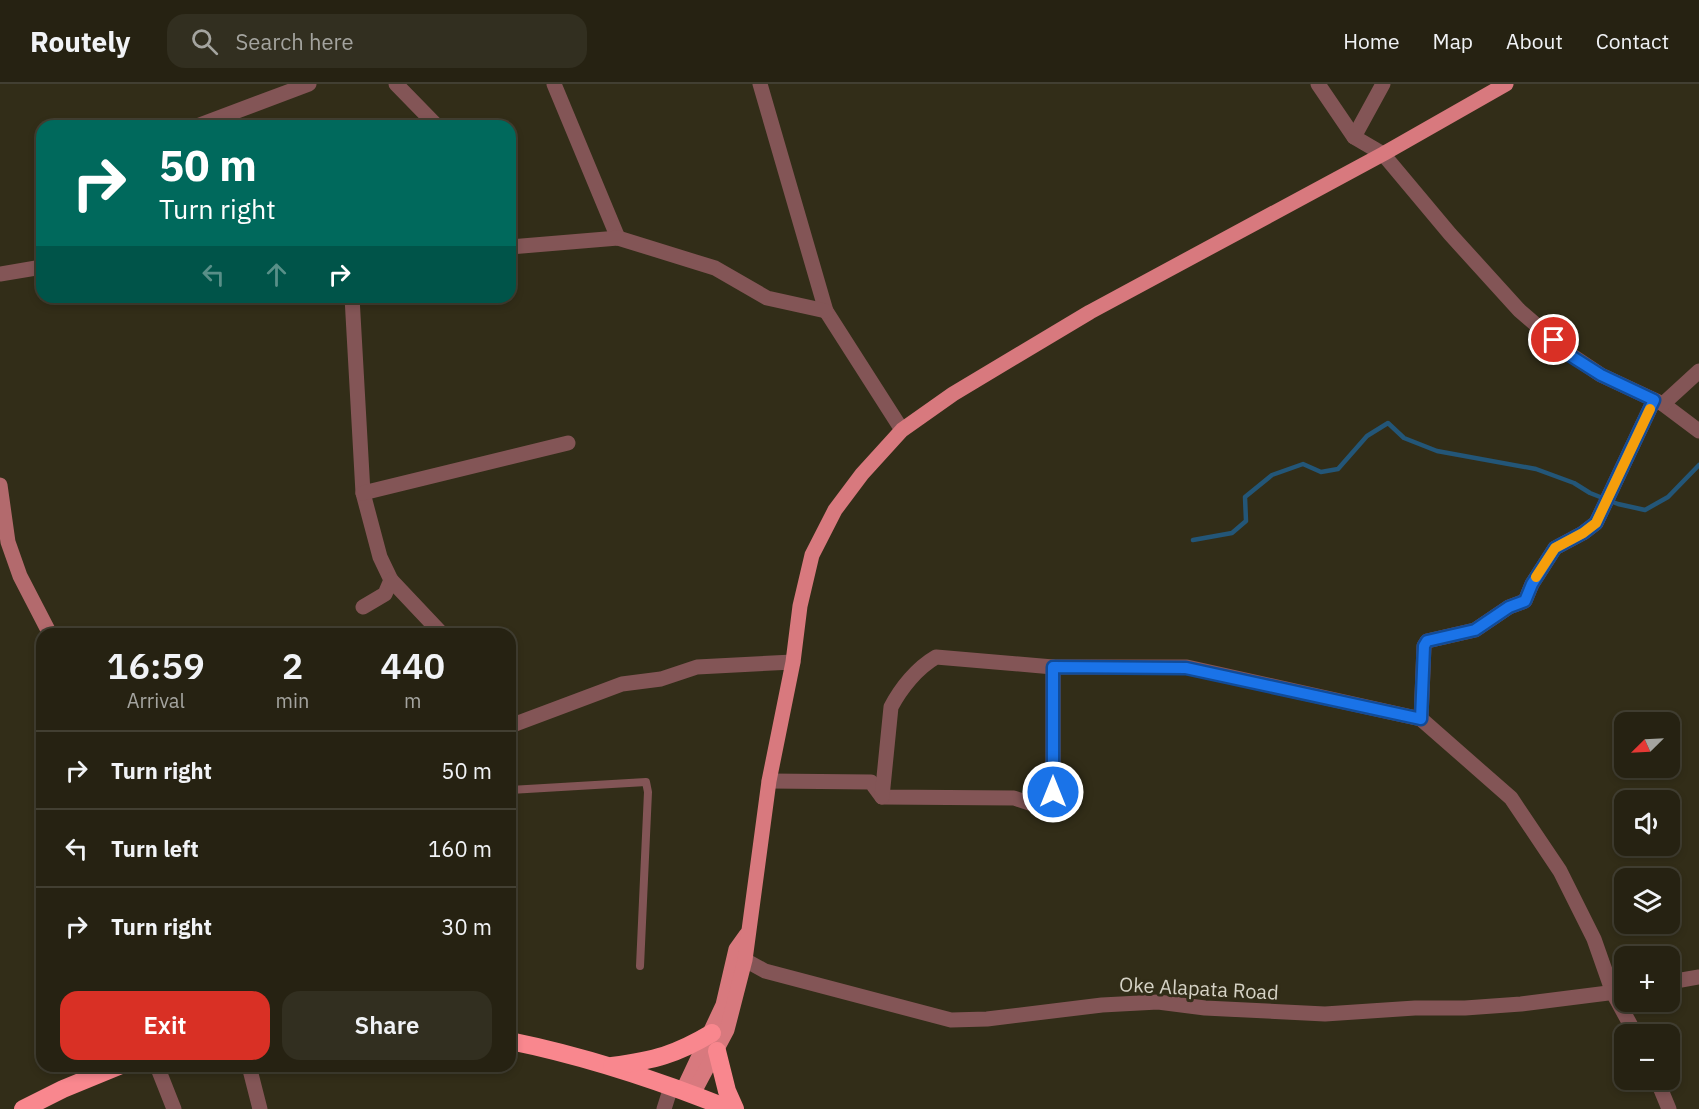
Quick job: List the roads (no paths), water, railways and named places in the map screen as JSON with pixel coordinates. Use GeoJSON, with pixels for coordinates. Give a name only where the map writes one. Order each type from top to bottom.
{"type":"FeatureCollection","features":[{"type":"Feature","properties":{"kind":"highway"},"geometry":{"type":"LineString","coordinates":[[605,1066],[657,1059],[676,1053],[712,1033]]}},
{"type":"Feature","properties":{"kind":"highway"},"geometry":{"type":"LineString","coordinates":[[516,1042],[548,1048],[682,1090],[730,1109]]}},
{"type":"Feature","properties":{"kind":"highway"},"geometry":{"type":"LineString","coordinates":[[717,1051],[727,1091],[735,1109]]}},
{"type":"Feature","properties":{"kind":"highway"},"geometry":{"type":"LineString","coordinates":[[23,1109],[104,1072]]}},
{"type":"Feature","properties":{"kind":"main road"},"geometry":{"type":"LineString","coordinates":[[682,1090],[712,1033],[750,930],[769,781],[793,662],[800,606],[812,555],[835,510],[862,474],[902,430],[953,394],[1090,312],[1383,154],[1506,84]]}},
{"type":"Feature","properties":{"kind":"main road"},"geometry":{"type":"LineString","coordinates":[[682,1090],[717,1051],[729,1021],[741,954]]}},
{"type":"Feature","properties":{"kind":"street"},"geometry":{"type":"LineString","coordinates":[[213,120],[309,84]]}},
{"type":"Feature","properties":{"kind":"street"},"geometry":{"type":"LineString","coordinates":[[396,84],[431,120]]}},
{"type":"Feature","properties":{"kind":"street"},"geometry":{"type":"LineString","coordinates":[[554,84],[618,238]]}},
{"type":"Feature","properties":{"kind":"street"},"geometry":{"type":"LineString","coordinates":[[760,84],[826,310],[902,430]]}},
{"type":"Feature","properties":{"kind":"street"},"geometry":{"type":"LineString","coordinates":[[1318,84],[1354,137],[1383,154],[1450,234],[1519,310],[1571,356],[1601,375],[1659,402],[1699,431]]}},
{"type":"Feature","properties":{"kind":"street"},"geometry":{"type":"LineString","coordinates":[[1354,137],[1383,84]]}},
{"type":"Feature","properties":{"kind":"street"},"geometry":{"type":"LineString","coordinates":[[516,246],[618,238],[715,268],[767,298],[826,310]]}},
{"type":"Feature","properties":{"kind":"street"},"geometry":{"type":"LineString","coordinates":[[0,274],[36,268]]}},
{"type":"Feature","properties":{"kind":"street"},"geometry":{"type":"LineString","coordinates":[[352,303],[363,493],[380,557],[391,580],[436,628]]}},
{"type":"Feature","properties":{"kind":"street"},"geometry":{"type":"LineString","coordinates":[[1421,719],[1424,646],[1427,641],[1475,630],[1509,607],[1525,601],[1532,584],[1555,548],[1596,523],[1659,402],[1699,371]]}},
{"type":"Feature","properties":{"kind":"street"},"geometry":{"type":"LineString","coordinates":[[363,493],[568,443]]}},
{"type":"Feature","properties":{"kind":"street"},"geometry":{"type":"LineString","coordinates":[[0,485],[8,542],[20,576],[47,628]]}},
{"type":"Feature","properties":{"kind":"street"},"geometry":{"type":"LineString","coordinates":[[363,607],[385,594],[391,580]]}},
{"type":"Feature","properties":{"kind":"street"},"geometry":{"type":"LineString","coordinates":[[882,797],[891,707],[896,697],[925,664],[936,657],[1053,667],[1186,668],[1421,719],[1511,798],[1560,871],[1614,981]]}},
{"type":"Feature","properties":{"kind":"street"},"geometry":{"type":"LineString","coordinates":[[516,724],[622,684],[661,679],[697,667],[793,662]]}},
{"type":"Feature","properties":{"kind":"street"},"geometry":{"type":"LineString","coordinates":[[882,797],[1014,798],[1032,804],[1053,792],[1053,667]]}},
{"type":"Feature","properties":{"kind":"street"},"geometry":{"type":"LineString","coordinates":[[769,781],[871,782],[882,797]]}},
{"type":"Feature","properties":{"kind":"street","name":"Oke Alapata Road"},"geometry":{"type":"LineString","coordinates":[[741,954],[765,971],[951,1020],[987,1019],[1102,1005],[1158,1002],[1204,1008],[1325,1014],[1521,1004],[1614,993]]}},
{"type":"Feature","properties":{"kind":"street"},"geometry":{"type":"LineString","coordinates":[[1680,980],[1699,977]]}},
{"type":"Feature","properties":{"kind":"street"},"geometry":{"type":"LineString","coordinates":[[159,1072],[174,1109]]}},
{"type":"Feature","properties":{"kind":"street"},"geometry":{"type":"LineString","coordinates":[[251,1072],[260,1109]]}},
{"type":"Feature","properties":{"kind":"street"},"geometry":{"type":"LineString","coordinates":[[664,1109],[682,1090]]}},
{"type":"Feature","properties":{"kind":"street"},"geometry":{"type":"LineString","coordinates":[[1662,1090],[1669,1109]]}},
{"type":"Feature","properties":{"kind":"lane"},"geometry":{"type":"LineString","coordinates":[[516,790],[646,782],[648,792],[640,966]]}},
{"type":"Feature","properties":{"kind":"waterway"},"geometry":{"type":"LineString","coordinates":[[1193,540],[1232,533],[1246,521],[1245,497],[1272,475],[1303,464],[1321,472],[1338,469],[1367,436],[1388,423],[1404,438],[1437,451],[1536,469],[1574,483],[1590,493],[1618,504],[1645,510],[1668,497],[1699,465]]}}]}
